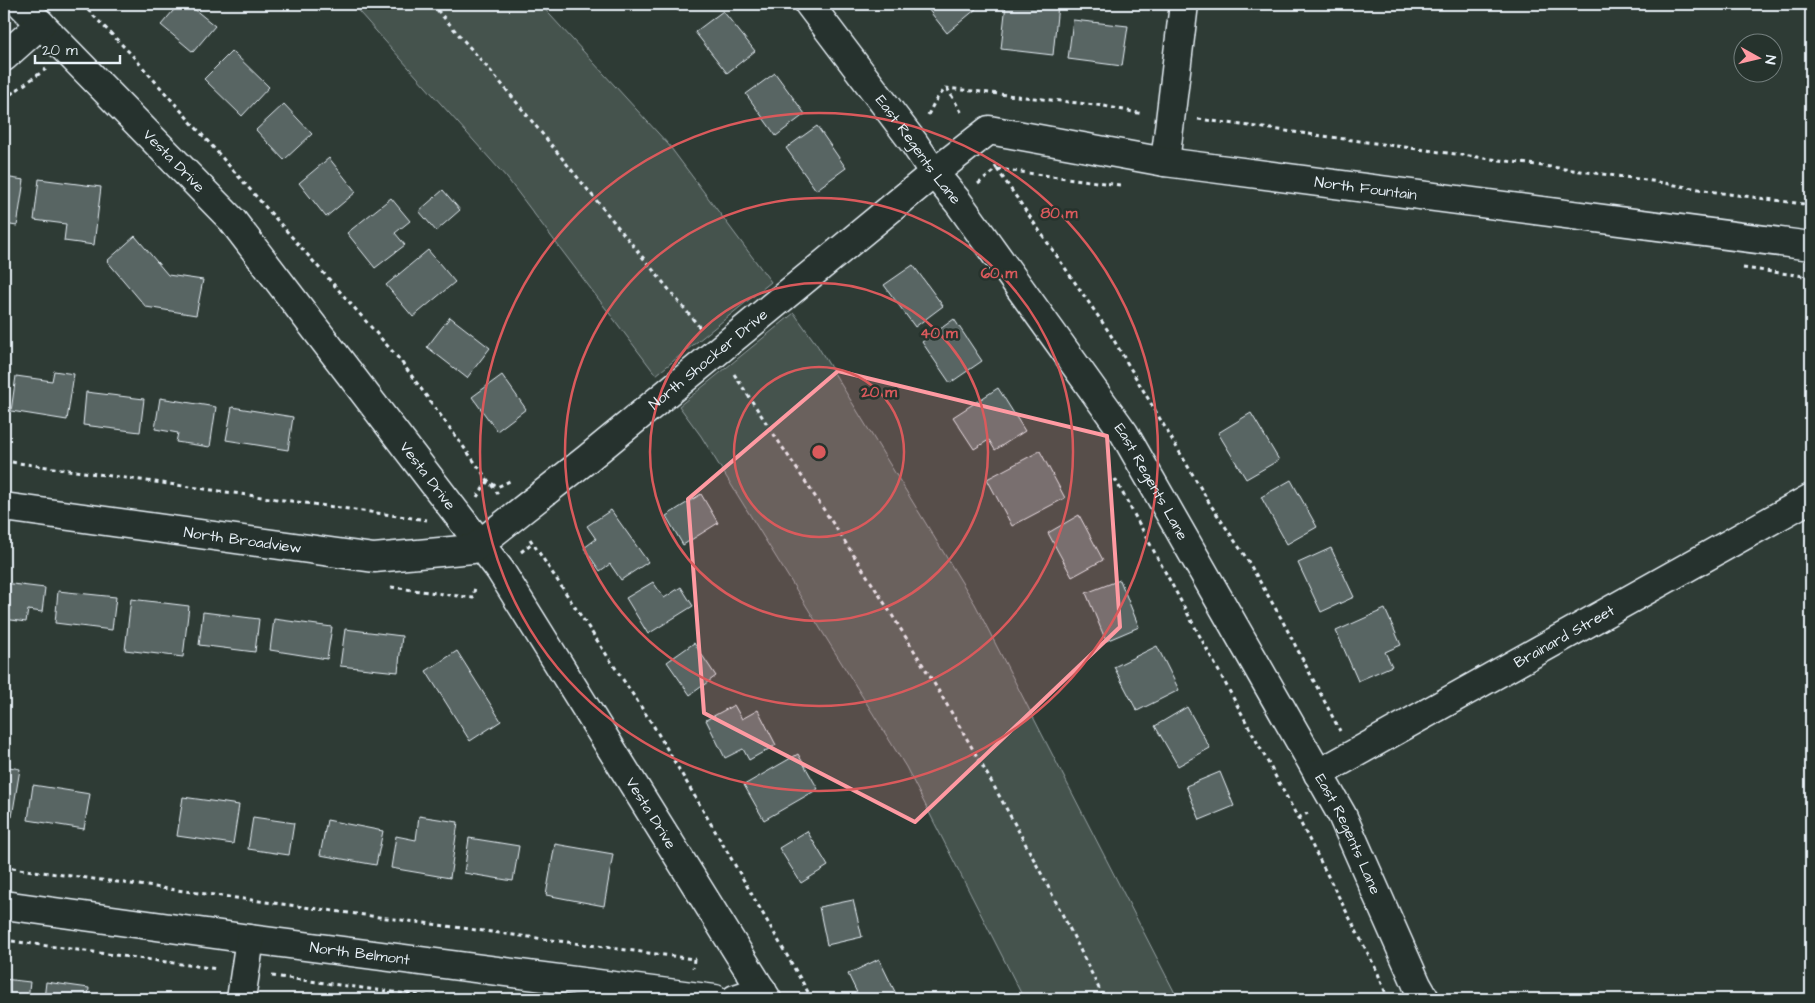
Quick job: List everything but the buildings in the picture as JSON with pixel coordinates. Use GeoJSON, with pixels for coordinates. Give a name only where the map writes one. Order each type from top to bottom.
{"type":"FeatureCollection","features":[{"type":"Feature","properties":{"kind":"street","name":"Vesta Drive"},"geometry":{"type":"LineString","coordinates":[[21,4],[232,220],[480,543],[500,570],[765,995]]}},
{"type":"Feature","properties":{"kind":"street","name":"East Regents Lane"},"geometry":{"type":"LineString","coordinates":[[809,4],[914,143],[934,173],[958,202],[1124,433],[1342,815],[1417,985],[1425,999]]}},
{"type":"Feature","properties":{"kind":"street"},"geometry":{"type":"LineString","coordinates":[[1165,162],[1184,4]]}},
{"type":"Feature","properties":{"kind":"street"},"geometry":{"type":"LineString","coordinates":[[4,57],[41,24]]}},
{"type":"Feature","properties":{"kind":"street","name":"North Fountain"},"geometry":{"type":"LineString","coordinates":[[934,173],[989,130],[1165,162],[1811,246]]}},
{"type":"Feature","properties":{"kind":"street","name":"North Shocker Drive"},"geometry":{"type":"LineString","coordinates":[[480,543],[587,460],[934,173]]}},
{"type":"Feature","properties":{"kind":"street","name":"Brainard Street"},"geometry":{"type":"LineString","coordinates":[[1318,774],[1811,498]]}},
{"type":"Feature","properties":{"kind":"street","name":"North Broadview"},"geometry":{"type":"LineString","coordinates":[[4,507],[374,558],[473,549],[480,543]]}},
{"type":"Feature","properties":{"kind":"street","name":"North Belmont"},"geometry":{"type":"LineString","coordinates":[[4,906],[715,999]]}},
{"type":"Feature","properties":{"kind":"street"},"geometry":{"type":"LineString","coordinates":[[242,999],[250,939]]}},
{"type":"Feature","properties":{"kind":"street"},"geometry":{"type":"LineString","coordinates":[[736,999],[765,995]]}},
{"type":"Feature","properties":{"kind":"path"},"geometry":{"type":"LineString","coordinates":[[82,4],[131,54],[400,360],[515,515],[658,734],[812,999]]}},
{"type":"Feature","properties":{"kind":"path"},"geometry":{"type":"LineString","coordinates":[[432,4],[500,82],[704,332]]}},
{"type":"Feature","properties":{"kind":"path"},"geometry":{"type":"LineString","coordinates":[[4,99],[46,68]]}},
{"type":"Feature","properties":{"kind":"path"},"geometry":{"type":"LineString","coordinates":[[914,143],[935,102],[946,88]]}},
{"type":"Feature","properties":{"kind":"path"},"geometry":{"type":"LineString","coordinates":[[946,88],[1104,106],[1133,113],[1170,116],[1646,180],[1811,205]]}},
{"type":"Feature","properties":{"kind":"path"},"geometry":{"type":"LineString","coordinates":[[946,88],[996,168],[1109,332],[1210,504],[1245,556],[1281,618],[1343,737]]}},
{"type":"Feature","properties":{"kind":"path"},"geometry":{"type":"LineString","coordinates":[[958,202],[996,168]]}},
{"type":"Feature","properties":{"kind":"path"},"geometry":{"type":"LineString","coordinates":[[694,334],[708,322]]}},
{"type":"Feature","properties":{"kind":"path"},"geometry":{"type":"LineString","coordinates":[[729,367],[910,645],[992,783],[1073,934],[1104,999]]}},
{"type":"Feature","properties":{"kind":"path"},"geometry":{"type":"LineString","coordinates":[[4,460],[438,521],[458,514],[479,496],[488,481]]}},
{"type":"Feature","properties":{"kind":"path"},"geometry":{"type":"LineString","coordinates":[[1113,476],[1298,818],[1376,971],[1388,999]]}},
{"type":"Feature","properties":{"kind":"path"},"geometry":{"type":"LineString","coordinates":[[488,481],[497,487],[515,478]]}},
{"type":"Feature","properties":{"kind":"path"},"geometry":{"type":"LineString","coordinates":[[1298,818],[1308,813]]}},
{"type":"Feature","properties":{"kind":"path"},"geometry":{"type":"LineString","coordinates":[[4,867],[694,960],[692,969]]}},
{"type":"Feature","properties":{"kind":"highlighted area"},"geometry":{"type":"Polygon","coordinates":[[[838,371],[1107,436],[1120,627],[915,822],[704,713],[688,499],[838,371]]]}},
{"type":"Feature","properties":{"kind":"shaded area"},"geometry":{"type":"Polygon","coordinates":[[[352,4],[540,4],[668,144],[771,282],[656,375],[507,178],[352,4]]]}},
{"type":"Feature","properties":{"kind":"shaded area"},"geometry":{"type":"Polygon","coordinates":[[[794,313],[817,345],[975,604],[1178,999],[1024,999],[906,767],[701,436],[679,406],[794,313]]]}}]}
